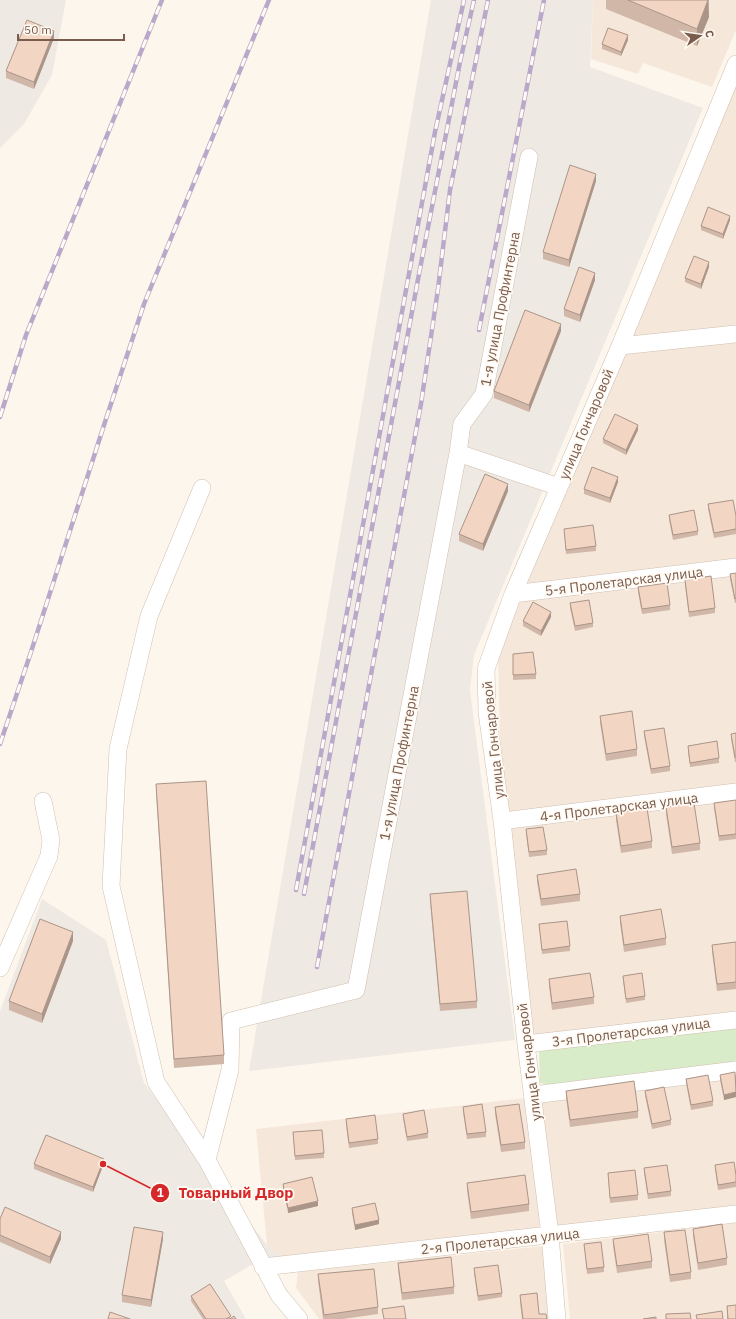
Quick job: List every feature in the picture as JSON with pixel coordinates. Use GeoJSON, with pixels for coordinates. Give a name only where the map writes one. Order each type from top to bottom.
{"type":"FeatureCollection","features":[{"type":"Feature","properties":{"kind":"street","name":"улица Гончаровой"},"geometry":{"type":"LineString","coordinates":[[557,1319],[550,1235],[526,1044],[502,821],[487,712],[486,669],[513,594],[620,346],[736,64]]}},
{"type":"Feature","properties":{"kind":"street","name":"1-я улица Профинтерна"},"geometry":{"type":"LineString","coordinates":[[207,1160],[230,1070],[231,1021],[356,990],[458,453],[462,424],[484,394],[529,157]]}},
{"type":"Feature","properties":{"kind":"street"},"geometry":{"type":"LineString","coordinates":[[620,346],[736,334]]}},
{"type":"Feature","properties":{"kind":"street"},"geometry":{"type":"LineString","coordinates":[[458,453],[559,487]]}},
{"type":"Feature","properties":{"kind":"street"},"geometry":{"type":"LineString","coordinates":[[202,488],[149,616],[118,749],[111,886],[156,1082],[207,1160],[279,1295],[299,1319]]}},
{"type":"Feature","properties":{"kind":"street","name":"5-я Пролетарская улица"},"geometry":{"type":"LineString","coordinates":[[513,594],[736,568]]}},
{"type":"Feature","properties":{"kind":"street","name":"4-я Пролетарская улица"},"geometry":{"type":"LineString","coordinates":[[502,821],[736,792]]}},
{"type":"Feature","properties":{"kind":"street"},"geometry":{"type":"LineString","coordinates":[[0,968],[49,856],[50,840],[43,801]]}},
{"type":"Feature","properties":{"kind":"street","name":"3-я Пролетарская улица"},"geometry":{"type":"LineString","coordinates":[[526,1044],[736,1020]]}},
{"type":"Feature","properties":{"kind":"street"},"geometry":{"type":"LineString","coordinates":[[533,1095],[736,1070]]}},
{"type":"Feature","properties":{"kind":"street","name":"2-я Пролетарская улица"},"geometry":{"type":"LineString","coordinates":[[264,1267],[736,1214]]}},
{"type":"Feature","properties":{"kind":"shaded area"},"geometry":{"type":"Polygon","coordinates":[[[0,0],[66,0],[52,75],[24,124],[0,148],[0,0]]]}},
{"type":"Feature","properties":{"kind":"shaded area"},"geometry":{"type":"Polygon","coordinates":[[[431,0],[593,0],[590,67],[703,108],[474,655],[470,690],[515,1040],[249,1071],[431,0]]]}},
{"type":"Feature","properties":{"kind":"shaded area"},"geometry":{"type":"Polygon","coordinates":[[[593,0],[736,0],[736,30],[712,87],[643,63],[638,74],[591,59],[593,0]]]}},
{"type":"Feature","properties":{"kind":"shaded area"},"geometry":{"type":"Polygon","coordinates":[[[736,64],[736,1020],[526,1044],[502,821],[498,656],[516,594],[736,64]]]}},
{"type":"Feature","properties":{"kind":"shaded area"},"geometry":{"type":"Polygon","coordinates":[[[42,899],[106,940],[144,1083],[267,1245],[280,1257],[260,1260],[224,1281],[246,1319],[0,1319],[0,1011],[42,899]]]}},
{"type":"Feature","properties":{"kind":"shaded area"},"geometry":{"type":"Polygon","coordinates":[[[736,1070],[736,1214],[550,1235],[533,1095],[736,1070]]]}},
{"type":"Feature","properties":{"kind":"shaded area"},"geometry":{"type":"Polygon","coordinates":[[[526,1098],[540,1229],[280,1257],[267,1245],[256,1129],[526,1098]]]}},
{"type":"Feature","properties":{"kind":"shaded area"},"geometry":{"type":"Polygon","coordinates":[[[736,1223],[736,1319],[570,1319],[563,1244],[736,1223]]]}},
{"type":"Feature","properties":{"kind":"shaded area"},"geometry":{"type":"Polygon","coordinates":[[[543,1246],[551,1319],[319,1319],[296,1288],[298,1272],[543,1246]]]}},
{"type":"Feature","properties":{"kind":"green space"},"geometry":{"type":"Polygon","coordinates":[[[736,1019],[736,1066],[557,1086],[540,1083],[539,1052],[567,1043],[736,1019]]]}},
{"type":"Feature","properties":{"kind":"building"},"geometry":{"type":"Polygon","coordinates":[[[628,0],[708,0],[697,29],[628,0]]]}},
{"type":"Feature","properties":{"kind":"building"},"geometry":{"type":"Polygon","coordinates":[[[27,20],[54,31],[34,82],[6,71],[27,20]]]}},
{"type":"Feature","properties":{"kind":"building"},"geometry":{"type":"Polygon","coordinates":[[[608,28],[628,35],[621,52],[602,44],[608,28]]]}},
{"type":"Feature","properties":{"kind":"building"},"geometry":{"type":"Polygon","coordinates":[[[570,165],[596,174],[569,260],[543,252],[570,165]]]}},
{"type":"Feature","properties":{"kind":"building"},"geometry":{"type":"Polygon","coordinates":[[[708,207],[730,216],[723,234],[701,226],[708,207]]]}},
{"type":"Feature","properties":{"kind":"building"},"geometry":{"type":"Polygon","coordinates":[[[694,256],[709,262],[701,284],[685,278],[694,256]]]}},
{"type":"Feature","properties":{"kind":"building"},"geometry":{"type":"Polygon","coordinates":[[[579,267],[595,273],[580,315],[564,309],[579,267]]]}},
{"type":"Feature","properties":{"kind":"building"},"geometry":{"type":"Polygon","coordinates":[[[525,310],[561,324],[529,405],[494,391],[525,310]]]}},
{"type":"Feature","properties":{"kind":"building"},"geometry":{"type":"Polygon","coordinates":[[[615,414],[638,425],[626,450],[603,439],[615,414]]]}},
{"type":"Feature","properties":{"kind":"building"},"geometry":{"type":"Polygon","coordinates":[[[592,467],[618,477],[610,498],[584,489],[592,467]]]}},
{"type":"Feature","properties":{"kind":"building"},"geometry":{"type":"Polygon","coordinates":[[[485,474],[508,484],[483,544],[459,534],[485,474]]]}},
{"type":"Feature","properties":{"kind":"building"},"geometry":{"type":"Polygon","coordinates":[[[733,500],[736,516],[736,529],[714,533],[708,504],[733,500]]]}},
{"type":"Feature","properties":{"kind":"building"},"geometry":{"type":"Polygon","coordinates":[[[694,510],[698,531],[673,535],[669,515],[694,510]]]}},
{"type":"Feature","properties":{"kind":"building"},"geometry":{"type":"Polygon","coordinates":[[[593,525],[596,546],[566,550],[564,529],[593,525]]]}},
{"type":"Feature","properties":{"kind":"building"},"geometry":{"type":"Polygon","coordinates":[[[736,573],[736,598],[735,599],[730,574],[736,573]]]}},
{"type":"Feature","properties":{"kind":"building"},"geometry":{"type":"Polygon","coordinates":[[[711,576],[715,608],[689,612],[685,580],[711,576]]]}},
{"type":"Feature","properties":{"kind":"building"},"geometry":{"type":"Polygon","coordinates":[[[667,583],[670,605],[642,609],[638,587],[667,583]]]}},
{"type":"Feature","properties":{"kind":"building"},"geometry":{"type":"Polygon","coordinates":[[[589,600],[593,623],[575,626],[570,603],[589,600]]]}},
{"type":"Feature","properties":{"kind":"building"},"geometry":{"type":"Polygon","coordinates":[[[533,602],[551,612],[541,631],[523,621],[533,602]]]}},
{"type":"Feature","properties":{"kind":"building"},"geometry":{"type":"Polygon","coordinates":[[[533,652],[536,674],[513,675],[513,654],[533,652]]]}},
{"type":"Feature","properties":{"kind":"building"},"geometry":{"type":"Polygon","coordinates":[[[632,711],[637,749],[606,754],[600,716],[632,711]]]}},
{"type":"Feature","properties":{"kind":"building"},"geometry":{"type":"Polygon","coordinates":[[[664,728],[670,766],[651,769],[644,731],[664,728]]]}},
{"type":"Feature","properties":{"kind":"building"},"geometry":{"type":"Polygon","coordinates":[[[736,733],[736,757],[735,757],[731,734],[736,733]]]}},
{"type":"Feature","properties":{"kind":"building"},"geometry":{"type":"Polygon","coordinates":[[[717,741],[719,758],[690,763],[688,746],[717,741]]]}},
{"type":"Feature","properties":{"kind":"building"},"geometry":{"type":"Polygon","coordinates":[[[206,781],[224,1055],[174,1059],[156,784],[206,781]]]}},
{"type":"Feature","properties":{"kind":"building"},"geometry":{"type":"Polygon","coordinates":[[[736,800],[736,834],[719,836],[714,803],[736,800]]]}},
{"type":"Feature","properties":{"kind":"building"},"geometry":{"type":"Polygon","coordinates":[[[694,803],[700,843],[672,847],[666,807],[694,803]]]}},
{"type":"Feature","properties":{"kind":"building"},"geometry":{"type":"Polygon","coordinates":[[[647,808],[652,841],[621,846],[616,813],[647,808]]]}},
{"type":"Feature","properties":{"kind":"building"},"geometry":{"type":"Polygon","coordinates":[[[543,827],[547,850],[529,852],[526,829],[543,827]]]}},
{"type":"Feature","properties":{"kind":"building"},"geometry":{"type":"Polygon","coordinates":[[[576,869],[580,894],[541,899],[537,875],[576,869]]]}},
{"type":"Feature","properties":{"kind":"building"},"geometry":{"type":"Polygon","coordinates":[[[467,891],[477,1001],[440,1004],[430,894],[467,891]]]}},
{"type":"Feature","properties":{"kind":"building"},"geometry":{"type":"Polygon","coordinates":[[[661,909],[666,938],[624,945],[620,916],[661,909]]]}},
{"type":"Feature","properties":{"kind":"building"},"geometry":{"type":"Polygon","coordinates":[[[40,919],[73,932],[42,1014],[9,1001],[40,919]]]}},
{"type":"Feature","properties":{"kind":"building"},"geometry":{"type":"Polygon","coordinates":[[[567,921],[570,946],[542,950],[539,924],[567,921]]]}},
{"type":"Feature","properties":{"kind":"building"},"geometry":{"type":"Polygon","coordinates":[[[736,942],[736,982],[717,984],[712,945],[736,942]]]}},
{"type":"Feature","properties":{"kind":"building"},"geometry":{"type":"Polygon","coordinates":[[[590,973],[594,997],[552,1003],[549,979],[590,973]]]}},
{"type":"Feature","properties":{"kind":"building"},"geometry":{"type":"Polygon","coordinates":[[[642,973],[645,996],[626,999],[623,976],[642,973]]]}},
{"type":"Feature","properties":{"kind":"building"},"geometry":{"type":"Polygon","coordinates":[[[735,1072],[736,1092],[724,1095],[720,1075],[735,1072]]]}},
{"type":"Feature","properties":{"kind":"building"},"geometry":{"type":"Polygon","coordinates":[[[708,1075],[713,1101],[691,1105],[686,1079],[708,1075]]]}},
{"type":"Feature","properties":{"kind":"building"},"geometry":{"type":"Polygon","coordinates":[[[634,1081],[638,1111],[570,1120],[566,1091],[634,1081]]]}},
{"type":"Feature","properties":{"kind":"building"},"geometry":{"type":"Polygon","coordinates":[[[664,1087],[671,1120],[652,1124],[645,1091],[664,1087]]]}},
{"type":"Feature","properties":{"kind":"building"},"geometry":{"type":"Polygon","coordinates":[[[482,1104],[486,1132],[467,1134],[463,1107],[482,1104]]]}},
{"type":"Feature","properties":{"kind":"building"},"geometry":{"type":"Polygon","coordinates":[[[519,1104],[525,1142],[501,1145],[495,1107],[519,1104]]]}},
{"type":"Feature","properties":{"kind":"building"},"geometry":{"type":"Polygon","coordinates":[[[424,1110],[428,1133],[407,1137],[403,1114],[424,1110]]]}},
{"type":"Feature","properties":{"kind":"building"},"geometry":{"type":"Polygon","coordinates":[[[375,1115],[378,1139],[349,1143],[346,1119],[375,1115]]]}},
{"type":"Feature","properties":{"kind":"building"},"geometry":{"type":"Polygon","coordinates":[[[322,1130],[324,1153],[295,1156],[293,1132],[322,1130]]]}},
{"type":"Feature","properties":{"kind":"building"},"geometry":{"type":"Polygon","coordinates":[[[46,1135],[104,1159],[93,1187],[34,1164],[46,1135]]]}},
{"type":"Feature","properties":{"kind":"building"},"geometry":{"type":"Polygon","coordinates":[[[734,1162],[736,1182],[718,1185],[715,1165],[734,1162]]]}},
{"type":"Feature","properties":{"kind":"building"},"geometry":{"type":"Polygon","coordinates":[[[667,1165],[671,1191],[648,1194],[644,1168],[667,1165]]]}},
{"type":"Feature","properties":{"kind":"building"},"geometry":{"type":"Polygon","coordinates":[[[635,1170],[638,1195],[610,1198],[608,1173],[635,1170]]]}},
{"type":"Feature","properties":{"kind":"building"},"geometry":{"type":"Polygon","coordinates":[[[525,1175],[529,1204],[471,1212],[467,1183],[525,1175]]]}},
{"type":"Feature","properties":{"kind":"building"},"geometry":{"type":"Polygon","coordinates":[[[312,1177],[318,1201],[288,1208],[283,1184],[312,1177]]]}},
{"type":"Feature","properties":{"kind":"building"},"geometry":{"type":"Polygon","coordinates":[[[375,1203],[379,1220],[355,1225],[352,1208],[375,1203]]]}},
{"type":"Feature","properties":{"kind":"building"},"geometry":{"type":"Polygon","coordinates":[[[5,1207],[61,1232],[50,1257],[0,1235],[0,1219],[5,1207]]]}},
{"type":"Feature","properties":{"kind":"building"},"geometry":{"type":"Polygon","coordinates":[[[722,1224],[727,1258],[698,1263],[693,1229],[722,1224]]]}},
{"type":"Feature","properties":{"kind":"building"},"geometry":{"type":"Polygon","coordinates":[[[134,1227],[163,1232],[151,1300],[122,1295],[134,1227]]]}},
{"type":"Feature","properties":{"kind":"building"},"geometry":{"type":"Polygon","coordinates":[[[685,1230],[691,1272],[670,1275],[664,1232],[685,1230]]]}},
{"type":"Feature","properties":{"kind":"building"},"geometry":{"type":"Polygon","coordinates":[[[648,1234],[652,1261],[617,1266],[613,1239],[648,1234]]]}},
{"type":"Feature","properties":{"kind":"building"},"geometry":{"type":"Polygon","coordinates":[[[601,1242],[604,1267],[587,1269],[584,1244],[601,1242]]]}},
{"type":"Feature","properties":{"kind":"building"},"geometry":{"type":"Polygon","coordinates":[[[451,1257],[454,1287],[402,1293],[398,1263],[451,1257]]]}},
{"type":"Feature","properties":{"kind":"building"},"geometry":{"type":"Polygon","coordinates":[[[498,1265],[502,1293],[478,1296],[474,1268],[498,1265]]]}},
{"type":"Feature","properties":{"kind":"building"},"geometry":{"type":"Polygon","coordinates":[[[374,1269],[378,1307],[324,1315],[318,1274],[374,1269]]]}},
{"type":"Feature","properties":{"kind":"building"},"geometry":{"type":"Polygon","coordinates":[[[210,1284],[231,1316],[226,1319],[206,1319],[191,1296],[210,1284]]]}},
{"type":"Feature","properties":{"kind":"building"},"geometry":{"type":"Polygon","coordinates":[[[537,1293],[539,1314],[546,1314],[547,1319],[523,1319],[520,1295],[537,1293]]]}},
{"type":"Feature","properties":{"kind":"building"},"geometry":{"type":"Polygon","coordinates":[[[736,1305],[736,1319],[728,1319],[727,1306],[736,1305]]]}},
{"type":"Feature","properties":{"kind":"building"},"geometry":{"type":"Polygon","coordinates":[[[404,1306],[406,1319],[384,1319],[382,1309],[404,1306]]]}},
{"type":"Feature","properties":{"kind":"building"},"geometry":{"type":"Polygon","coordinates":[[[722,1311],[723,1319],[697,1319],[696,1315],[722,1311]]]}},
{"type":"Feature","properties":{"kind":"building"},"geometry":{"type":"Polygon","coordinates":[[[110,1312],[130,1319],[108,1319],[110,1312]]]}},
{"type":"Feature","properties":{"kind":"building"},"geometry":{"type":"Polygon","coordinates":[[[690,1313],[691,1319],[666,1319],[666,1314],[690,1313]]]}},
{"type":"Feature","properties":{"kind":"building"},"geometry":{"type":"Polygon","coordinates":[[[656,1317],[656,1319],[643,1319],[656,1317]]]}},
{"type":"Feature","properties":{"kind":"railway"},"geometry":{"type":"LineString","coordinates":[[0,417],[26,335],[162,0]]}},
{"type":"Feature","properties":{"kind":"railway"},"geometry":{"type":"LineString","coordinates":[[0,744],[144,304],[269,0]]}},
{"type":"Feature","properties":{"kind":"railway"},"geometry":{"type":"LineString","coordinates":[[296,890],[435,132],[464,0]]}},
{"type":"Feature","properties":{"kind":"railway"},"geometry":{"type":"LineString","coordinates":[[304,894],[419,274],[460,62],[474,0]]}},
{"type":"Feature","properties":{"kind":"railway"},"geometry":{"type":"LineString","coordinates":[[317,967],[421,404],[438,289],[450,190],[488,0]]}},
{"type":"Feature","properties":{"kind":"railway"},"geometry":{"type":"LineString","coordinates":[[479,330],[544,0]]}},
{"type":"Feature","properties":{"kind":"place","name":"Товарный Двор"},"geometry":{"type":"Point","coordinates":[103,1164]}}]}
